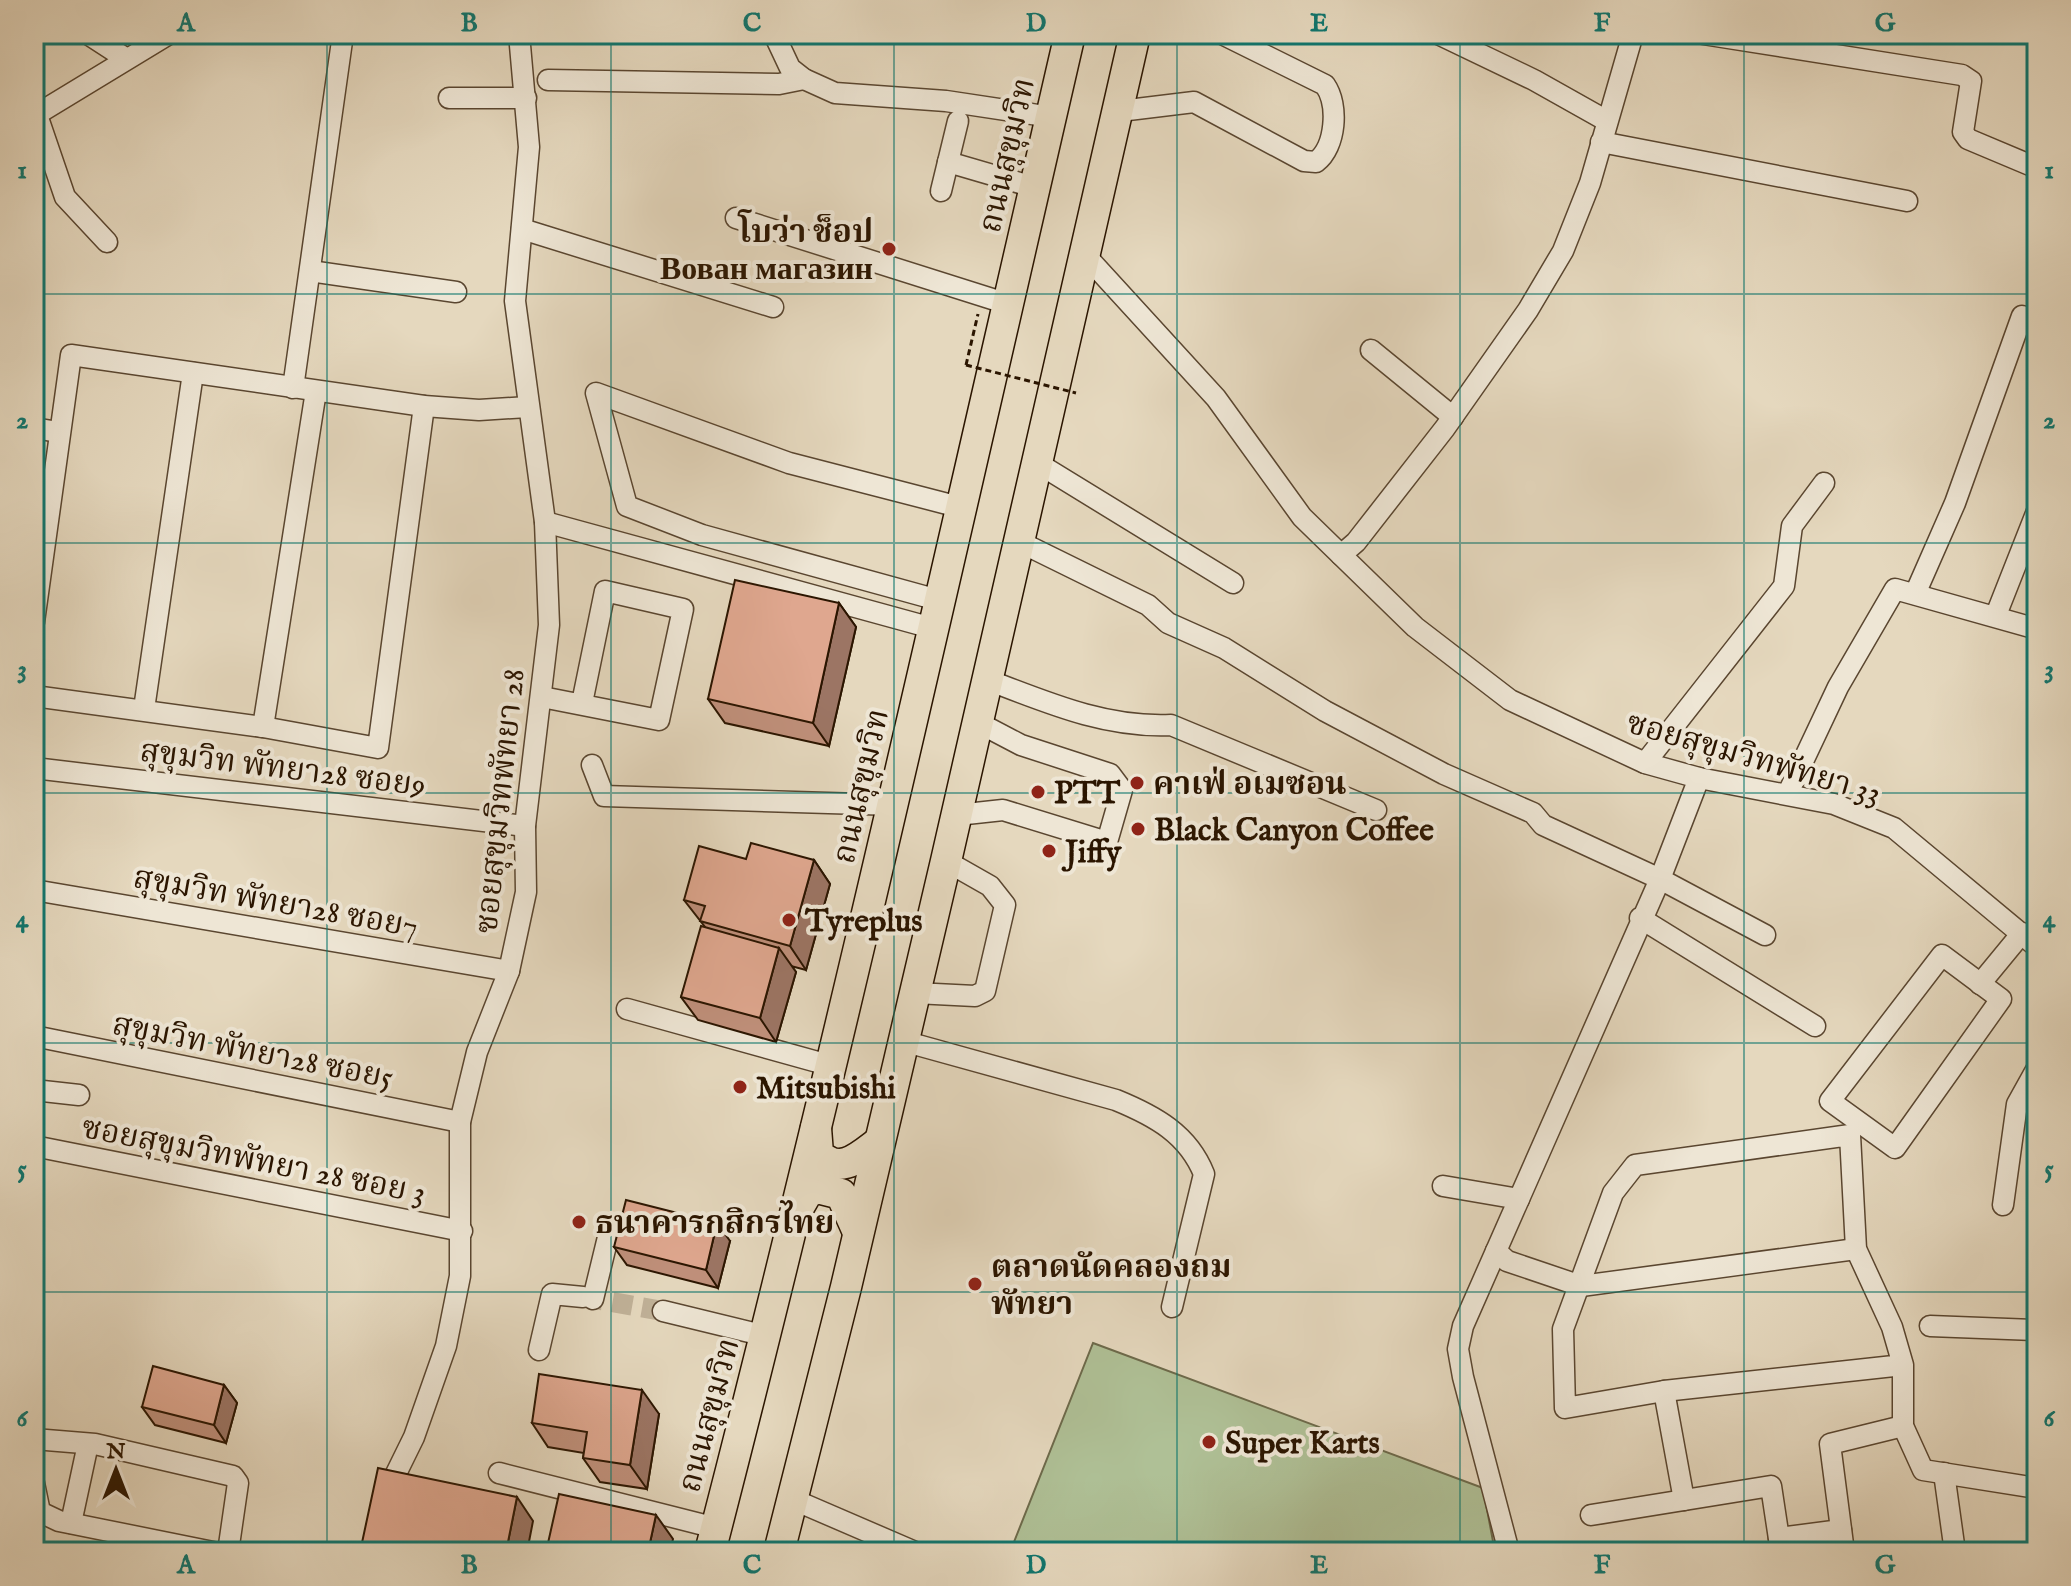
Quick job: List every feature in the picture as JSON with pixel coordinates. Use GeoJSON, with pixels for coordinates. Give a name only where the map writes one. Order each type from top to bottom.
{"type":"FeatureCollection","features":[{"type":"Feature","properties":{"kind":"highway","name":"ถนนสุขุมวิท"},"geometry":{"type":"LineString","coordinates":[[713,1540],[766,1336],[895,805],[959,507],[995,300],[1037,188],[1070,34]]}},
{"type":"Feature","properties":{"kind":"highway"},"geometry":{"type":"LineString","coordinates":[[779,1552],[979,723],[1087,257],[1135,34]]}},
{"type":"Feature","properties":{"kind":"highway"},"geometry":{"type":"LineString","coordinates":[[815,1127],[818,1154],[837,1166],[847,1164],[879,1142]]}},
{"type":"Feature","properties":{"kind":"highway"},"geometry":{"type":"LineString","coordinates":[[795,1214],[807,1193],[828,1189],[841,1194],[858,1232]]}},
{"type":"Feature","properties":{"kind":"street"},"geometry":{"type":"LineString","coordinates":[[88,34],[125,58]]}},
{"type":"Feature","properties":{"kind":"street"},"geometry":{"type":"LineString","coordinates":[[107,242],[65,197],[36,116],[125,58],[169,34]]}},
{"type":"Feature","properties":{"kind":"street"},"geometry":{"type":"LineString","coordinates":[[293,388],[343,34]]}},
{"type":"Feature","properties":{"kind":"street","name":"ซอยสุขุมวิทพัทยา 28"},"geometry":{"type":"LineString","coordinates":[[373,1519],[414,1437],[446,1346],[460,1276],[460,1122],[477,1052],[509,971],[526,892],[525,826],[549,625],[545,522],[515,301],[529,147],[519,34]]}},
{"type":"Feature","properties":{"kind":"street"},"geometry":{"type":"LineString","coordinates":[[774,34],[790,68],[804,79],[835,93],[946,101],[1051,117]]}},
{"type":"Feature","properties":{"kind":"street"},"geometry":{"type":"LineString","coordinates":[[1120,111],[1194,102],[1304,161],[1316,162],[1324,156],[1335,111],[1333,97],[1325,85],[1222,34]]}},
{"type":"Feature","properties":{"kind":"street"},"geometry":{"type":"LineString","coordinates":[[1438,34],[1534,80],[1607,121]]}},
{"type":"Feature","properties":{"kind":"street"},"geometry":{"type":"LineString","coordinates":[[1341,555],[1356,542],[1453,417],[1528,310],[1563,251],[1590,183],[1633,34]]}},
{"type":"Feature","properties":{"kind":"street"},"geometry":{"type":"LineString","coordinates":[[1703,34],[1962,75],[1971,81],[1963,132],[1968,139],[2037,168]]}},
{"type":"Feature","properties":{"kind":"street"},"geometry":{"type":"LineString","coordinates":[[548,80],[779,84],[804,79]]}},
{"type":"Feature","properties":{"kind":"street"},"geometry":{"type":"LineString","coordinates":[[449,98],[526,98]]}},
{"type":"Feature","properties":{"kind":"street"},"geometry":{"type":"LineString","coordinates":[[941,191],[958,121]]}},
{"type":"Feature","properties":{"kind":"street"},"geometry":{"type":"LineString","coordinates":[[1601,142],[1907,201]]}},
{"type":"Feature","properties":{"kind":"street"},"geometry":{"type":"LineString","coordinates":[[948,162],[1037,188]]}},
{"type":"Feature","properties":{"kind":"street"},"geometry":{"type":"LineString","coordinates":[[736,218],[995,300]]}},
{"type":"Feature","properties":{"kind":"street"},"geometry":{"type":"LineString","coordinates":[[522,229],[773,307]]}},
{"type":"Feature","properties":{"kind":"street","name":"ซอยสุขุมวิทพัทยา 33"},"geometry":{"type":"LineString","coordinates":[[1087,257],[1216,398],[1302,517],[1415,627],[1510,700],[1645,763],[1699,778],[1834,804],[1894,828],[2029,940]]}},
{"type":"Feature","properties":{"kind":"street"},"geometry":{"type":"LineString","coordinates":[[310,271],[456,292]]}},
{"type":"Feature","properties":{"kind":"street"},"geometry":{"type":"LineString","coordinates":[[1915,594],[1955,503],[2022,316]]}},
{"type":"Feature","properties":{"kind":"street"},"geometry":{"type":"LineString","coordinates":[[1371,350],[1453,417]]}},
{"type":"Feature","properties":{"kind":"street"},"geometry":{"type":"LineString","coordinates":[[34,622],[71,355],[424,406],[479,410],[528,407]]}},
{"type":"Feature","properties":{"kind":"street"},"geometry":{"type":"LineString","coordinates":[[144,709],[193,373]]}},
{"type":"Feature","properties":{"kind":"street"},"geometry":{"type":"LineString","coordinates":[[263,727],[316,391]]}},
{"type":"Feature","properties":{"kind":"street"},"geometry":{"type":"LineString","coordinates":[[935,614],[702,535],[627,506],[596,393],[789,463],[959,507]]}},
{"type":"Feature","properties":{"kind":"street"},"geometry":{"type":"LineString","coordinates":[[34,696],[144,709],[378,748],[424,406]]}},
{"type":"Feature","properties":{"kind":"street"},"geometry":{"type":"LineString","coordinates":[[34,428],[58,432]]}},
{"type":"Feature","properties":{"kind":"street"},"geometry":{"type":"LineString","coordinates":[[1039,464],[1233,583]]}},
{"type":"Feature","properties":{"kind":"street"},"geometry":{"type":"LineString","coordinates":[[1645,763],[1784,586],[1792,526],[1824,483]]}},
{"type":"Feature","properties":{"kind":"street"},"geometry":{"type":"LineString","coordinates":[[1996,615],[2037,511]]}},
{"type":"Feature","properties":{"kind":"street"},"geometry":{"type":"LineString","coordinates":[[545,522],[935,614]]}},
{"type":"Feature","properties":{"kind":"street"},"geometry":{"type":"LineString","coordinates":[[1020,542],[1148,605],[1168,623],[1224,648],[1325,711],[1444,774],[1533,813],[1543,825],[1660,879],[1765,935]]}},
{"type":"Feature","properties":{"kind":"street"},"geometry":{"type":"LineString","coordinates":[[1788,793],[1838,687],[1895,589],[2037,629]]}},
{"type":"Feature","properties":{"kind":"street"},"geometry":{"type":"LineString","coordinates":[[542,697],[659,720],[683,609],[605,591],[582,703]]}},
{"type":"Feature","properties":{"kind":"street"},"geometry":{"type":"LineString","coordinates":[[988,680],[1108,723],[1138,727],[1171,725],[1376,810]]}},
{"type":"Feature","properties":{"kind":"street"},"geometry":{"type":"LineString","coordinates":[[957,815],[1003,810],[1107,842],[1122,790],[1110,774],[1021,745],[979,723]]}},
{"type":"Feature","properties":{"kind":"street"},"geometry":{"type":"LineString","coordinates":[[592,765],[604,796],[895,805]]}},
{"type":"Feature","properties":{"kind":"street","name":"สุขุมวิท พัทยา28 ซอย9"},"geometry":{"type":"LineString","coordinates":[[34,768],[525,826]]}},
{"type":"Feature","properties":{"kind":"street"},"geometry":{"type":"LineString","coordinates":[[1509,1552],[1458,1349],[1463,1326],[1640,918],[1660,879],[1699,778]]}},
{"type":"Feature","properties":{"kind":"street"},"geometry":{"type":"LineString","coordinates":[[915,993],[975,996],[985,991],[992,971],[1005,905],[990,886],[946,861]]}},
{"type":"Feature","properties":{"kind":"street","name":"สุขุมวิท พัทยา28 ซอย7"},"geometry":{"type":"LineString","coordinates":[[34,890],[509,971]]}},
{"type":"Feature","properties":{"kind":"street"},"geometry":{"type":"LineString","coordinates":[[1640,918],[1815,1026]]}},
{"type":"Feature","properties":{"kind":"street"},"geometry":{"type":"LineString","coordinates":[[1980,984],[2029,940]]}},
{"type":"Feature","properties":{"kind":"street"},"geometry":{"type":"LineString","coordinates":[[1942,955],[1980,984],[2001,999],[1895,1148],[1830,1101],[1942,955]]}},
{"type":"Feature","properties":{"kind":"street"},"geometry":{"type":"LineString","coordinates":[[627,1009],[832,1066]]}},
{"type":"Feature","properties":{"kind":"street","name":"สุขุมวิท พัทยา28 ซอย5"},"geometry":{"type":"LineString","coordinates":[[34,1036],[460,1122]]}},
{"type":"Feature","properties":{"kind":"street"},"geometry":{"type":"LineString","coordinates":[[903,1041],[1116,1100],[1144,1112],[1188,1143],[1204,1174],[1172,1307]]}},
{"type":"Feature","properties":{"kind":"street"},"geometry":{"type":"LineString","coordinates":[[2003,1205],[2017,1104],[2037,1068]]}},
{"type":"Feature","properties":{"kind":"street"},"geometry":{"type":"LineString","coordinates":[[34,1090],[79,1095]]}},
{"type":"Feature","properties":{"kind":"street"},"geometry":{"type":"LineString","coordinates":[[1903,1365],[1664,1391],[1565,1408],[1563,1329],[1613,1193],[1635,1165],[1850,1135],[1856,1249],[1892,1327],[1903,1365],[1903,1426],[1923,1470],[2037,1488]]}},
{"type":"Feature","properties":{"kind":"street","name":"ซอยสุขุมวิทพัทยา 28 ซอย 3"},"geometry":{"type":"LineString","coordinates":[[34,1146],[462,1231]]}},
{"type":"Feature","properties":{"kind":"street"},"geometry":{"type":"LineString","coordinates":[[1443,1186],[1519,1199]]}},
{"type":"Feature","properties":{"kind":"street"},"geometry":{"type":"LineString","coordinates":[[539,1350],[552,1294],[588,1298],[609,1233]]}},
{"type":"Feature","properties":{"kind":"street"},"geometry":{"type":"LineString","coordinates":[[1496,1251],[1507,1261],[1581,1286],[1856,1249]]}},
{"type":"Feature","properties":{"kind":"street"},"geometry":{"type":"LineString","coordinates":[[663,1311],[766,1336]]}},
{"type":"Feature","properties":{"kind":"street"},"geometry":{"type":"LineString","coordinates":[[1930,1326],[2037,1330]]}},
{"type":"Feature","properties":{"kind":"street"},"geometry":{"type":"LineString","coordinates":[[1664,1391],[1684,1500]]}},
{"type":"Feature","properties":{"kind":"street"},"geometry":{"type":"LineString","coordinates":[[1844,1552],[1830,1444],[1903,1426]]}},
{"type":"Feature","properties":{"kind":"street"},"geometry":{"type":"LineString","coordinates":[[34,1439],[88,1444],[233,1476],[238,1483],[228,1552]]}},
{"type":"Feature","properties":{"kind":"street"},"geometry":{"type":"LineString","coordinates":[[71,1523],[88,1444]]}},
{"type":"Feature","properties":{"kind":"street"},"geometry":{"type":"LineString","coordinates":[[499,1473],[713,1540]]}},
{"type":"Feature","properties":{"kind":"street"},"geometry":{"type":"LineString","coordinates":[[1944,1473],[1955,1552]]}},
{"type":"Feature","properties":{"kind":"street"},"geometry":{"type":"LineString","coordinates":[[34,1483],[40,1512],[71,1523],[213,1552]]}},
{"type":"Feature","properties":{"kind":"street"},"geometry":{"type":"LineString","coordinates":[[1591,1515],[1771,1486],[1780,1545],[1841,1530]]}},
{"type":"Feature","properties":{"kind":"street"},"geometry":{"type":"LineString","coordinates":[[792,1499],[915,1552]]}},
{"type":"Feature","properties":{"kind":"path"},"geometry":{"type":"LineString","coordinates":[[995,300],[966,365],[1076,393]]}},
{"type":"Feature","properties":{"kind":"green space","name":"Super Karts"},"geometry":{"type":"Polygon","coordinates":[[[1093,1343],[1483,1488],[1495,1552],[1010,1552],[1093,1343]]]}},
{"type":"Feature","properties":{"kind":"building"},"geometry":{"type":"Polygon","coordinates":[[[735,580],[839,603],[813,723],[708,699],[735,580]]]}},
{"type":"Feature","properties":{"kind":"building"},"geometry":{"type":"Polygon","coordinates":[[[751,843],[814,860],[790,946],[700,921],[705,906],[684,900],[699,846],[746,859],[751,843]]]}},
{"type":"Feature","properties":{"kind":"building"},"geometry":{"type":"Polygon","coordinates":[[[701,926],[779,948],[760,1018],[681,997],[701,926]]]}},
{"type":"Feature","properties":{"kind":"building"},"geometry":{"type":"Polygon","coordinates":[[[626,1200],[717,1223],[706,1270],[614,1247],[626,1200]]]}},
{"type":"Feature","properties":{"kind":"building"},"geometry":{"type":"Polygon","coordinates":[[[153,1366],[224,1385],[214,1425],[142,1407],[153,1366]]]}},
{"type":"Feature","properties":{"kind":"building"},"geometry":{"type":"Polygon","coordinates":[[[539,1374],[642,1390],[630,1465],[583,1458],[587,1432],[532,1423],[539,1374]]]}},
{"type":"Feature","properties":{"kind":"building"},"geometry":{"type":"Polygon","coordinates":[[[378,1468],[517,1497],[506,1552],[360,1552],[378,1468]]]}},
{"type":"Feature","properties":{"kind":"building"},"geometry":{"type":"Polygon","coordinates":[[[559,1494],[656,1515],[648,1552],[546,1552],[559,1494]]]}},
{"type":"Feature","properties":{"kind":"tunnel"},"geometry":{"type":"LineString","coordinates":[[583,1297],[663,1311]]}},
{"type":"Feature","properties":{"kind":"place","name":"โบว่า ช็อป Вован магазин"},"geometry":{"type":"Point","coordinates":[889,249]}},
{"type":"Feature","properties":{"kind":"place","name":"คาเฟ่ อเมซอน"},"geometry":{"type":"Point","coordinates":[1137,783]}},
{"type":"Feature","properties":{"kind":"place","name":"PTT"},"geometry":{"type":"Point","coordinates":[1038,792]}},
{"type":"Feature","properties":{"kind":"place","name":"Black Canyon Coffee"},"geometry":{"type":"Point","coordinates":[1138,829]}},
{"type":"Feature","properties":{"kind":"place","name":"Jiffy"},"geometry":{"type":"Point","coordinates":[1049,851]}},
{"type":"Feature","properties":{"kind":"place","name":"Tyreplus"},"geometry":{"type":"Point","coordinates":[789,920]}},
{"type":"Feature","properties":{"kind":"place","name":"Mitsubishi"},"geometry":{"type":"Point","coordinates":[740,1087]}},
{"type":"Feature","properties":{"kind":"place","name":"ธนาคารกสิกรไทย"},"geometry":{"type":"Point","coordinates":[579,1222]}},
{"type":"Feature","properties":{"kind":"place","name":"ตลาดนัดคลองถม พัทยา"},"geometry":{"type":"Point","coordinates":[975,1284]}},
{"type":"Feature","properties":{"kind":"place","name":"Super Karts"},"geometry":{"type":"Point","coordinates":[1209,1442]}}]}
